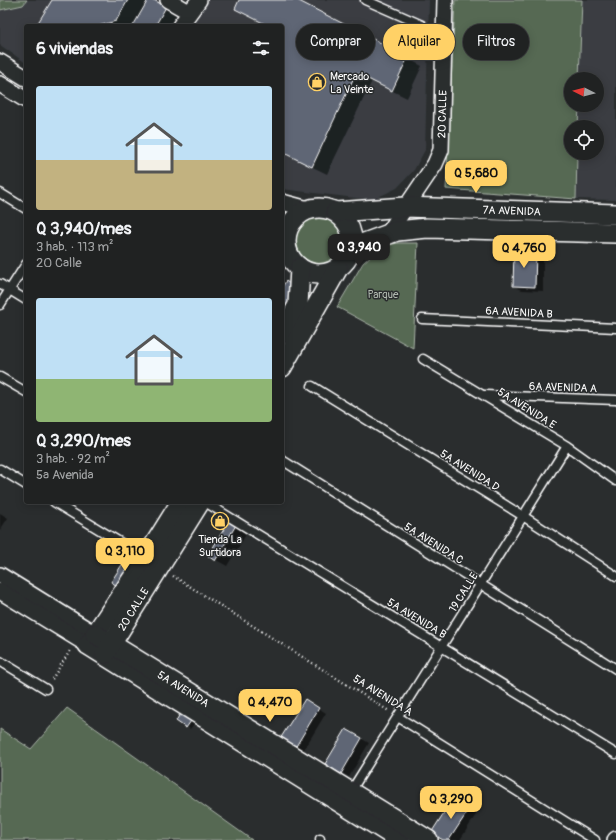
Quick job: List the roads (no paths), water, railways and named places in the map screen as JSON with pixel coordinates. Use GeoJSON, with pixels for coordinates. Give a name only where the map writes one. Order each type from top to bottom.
{"type":"FeatureCollection","features":[{"type":"Feature","properties":{"kind":"street"},"geometry":{"type":"LineString","coordinates":[[168,0],[189,12]]}},
{"type":"Feature","properties":{"kind":"street"},"geometry":{"type":"LineString","coordinates":[[181,24],[198,0]]}},
{"type":"Feature","properties":{"kind":"street","name":"20 CALLE"},"geometry":{"type":"LineString","coordinates":[[387,235],[405,206],[435,164],[441,150],[445,0]]}},
{"type":"Feature","properties":{"kind":"street"},"geometry":{"type":"LineString","coordinates":[[0,62],[24,77]]}},
{"type":"Feature","properties":{"kind":"street"},"geometry":{"type":"LineString","coordinates":[[0,84],[24,99]]}},
{"type":"Feature","properties":{"kind":"street"},"geometry":{"type":"LineString","coordinates":[[284,203],[308,209]]}},
{"type":"Feature","properties":{"kind":"street","name":"7A AVENIDA"},"geometry":{"type":"LineString","coordinates":[[336,212],[405,206],[616,214]]}},
{"type":"Feature","properties":{"kind":"street"},"geometry":{"type":"LineString","coordinates":[[284,330],[298,305],[287,246],[287,231],[292,221],[299,214],[308,209],[322,207],[336,212],[344,218],[349,227],[352,237],[351,248],[346,259],[338,268],[284,363]]}},
{"type":"Feature","properties":{"kind":"street","name":"7A AVENIDA"},"geometry":{"type":"LineString","coordinates":[[351,248],[397,231],[427,228],[616,233]]}},
{"type":"Feature","properties":{"kind":"street"},"geometry":{"type":"LineString","coordinates":[[291,261],[309,272],[319,274],[338,268]]}},
{"type":"Feature","properties":{"kind":"street","name":"20 CALLE"},"geometry":{"type":"LineString","coordinates":[[108,649],[153,563],[180,504]]}},
{"type":"Feature","properties":{"kind":"street","name":"20 CALLE"},"geometry":{"type":"LineString","coordinates":[[87,639],[153,563],[198,504]]}},
{"type":"Feature","properties":{"kind":"street","name":"5A AVENIDA"},"geometry":{"type":"LineString","coordinates":[[0,575],[87,639]]}},
{"type":"Feature","properties":{"kind":"street","name":"5A AVENIDA"},"geometry":{"type":"LineString","coordinates":[[0,591],[108,649],[351,791],[428,840]]}},
{"type":"Feature","properties":{"kind":"street","name":"5A AVENIDA"},"geometry":{"type":"LineString","coordinates":[[108,649],[400,840]]}},
{"type":"Feature","properties":{"kind":"lane"},"geometry":{"type":"LineString","coordinates":[[365,0],[420,24]]}},
{"type":"Feature","properties":{"kind":"lane"},"geometry":{"type":"LineString","coordinates":[[0,193],[24,208]]}},
{"type":"Feature","properties":{"kind":"lane"},"geometry":{"type":"LineString","coordinates":[[0,305],[24,267]]}},
{"type":"Feature","properties":{"kind":"lane"},"geometry":{"type":"LineString","coordinates":[[0,284],[24,299]]}},
{"type":"Feature","properties":{"kind":"lane","name":"6A AVENIDA B"},"geometry":{"type":"LineString","coordinates":[[422,319],[616,328]]}},
{"type":"Feature","properties":{"kind":"lane","name":"5A AVENIDA E"},"geometry":{"type":"LineString","coordinates":[[423,359],[567,446],[616,481]]}},
{"type":"Feature","properties":{"kind":"lane"},"geometry":{"type":"LineString","coordinates":[[0,377],[24,391]]}},
{"type":"Feature","properties":{"kind":"lane","name":"5A AVENIDA D"},"geometry":{"type":"LineString","coordinates":[[312,386],[523,516],[616,576]]}},
{"type":"Feature","properties":{"kind":"lane","name":"6A AVENIDA A"},"geometry":{"type":"LineString","coordinates":[[484,395],[616,400]]}},
{"type":"Feature","properties":{"kind":"lane","name":"19 CALLE"},"geometry":{"type":"LineString","coordinates":[[351,791],[567,446]]}},
{"type":"Feature","properties":{"kind":"lane","name":"5A AVENIDA C"},"geometry":{"type":"LineString","coordinates":[[284,461],[616,669]]}},
{"type":"Feature","properties":{"kind":"lane"},"geometry":{"type":"LineString","coordinates":[[0,469],[24,484]]}},
{"type":"Feature","properties":{"kind":"lane"},"geometry":{"type":"LineString","coordinates":[[57,504],[153,563]]}},
{"type":"Feature","properties":{"kind":"lane","name":"5A AVENIDA B"},"geometry":{"type":"LineString","coordinates":[[208,504],[616,754]]}},
{"type":"Feature","properties":{"kind":"lane"},"geometry":{"type":"LineString","coordinates":[[0,661],[46,689]]}},
{"type":"Feature","properties":{"kind":"lane","name":"5A AVENIDA A"},"geometry":{"type":"LineString","coordinates":[[398,717],[594,840]]}},
{"type":"Feature","properties":{"kind":"place","name":"Mercado La Veinte"},"geometry":{"type":"Point","coordinates":[317,82]}},
{"type":"Feature","properties":{"kind":"place","name":"Tienda La Surtidora"},"geometry":{"type":"Point","coordinates":[220,521]}},
{"type":"Feature","properties":{"kind":"park label","name":"Parque"},"geometry":{"type":"Point","coordinates":[383,294]}}]}
